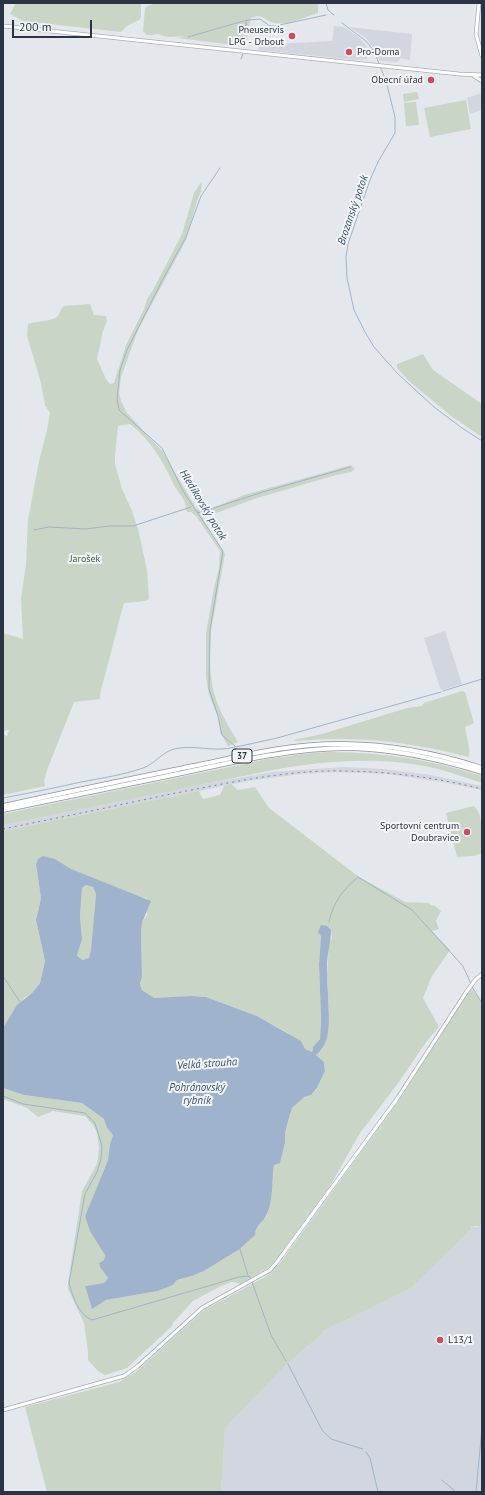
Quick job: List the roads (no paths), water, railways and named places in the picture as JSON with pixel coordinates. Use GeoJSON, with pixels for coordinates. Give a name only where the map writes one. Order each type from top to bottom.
{"type":"FeatureCollection","features":[{"type":"Feature","properties":{"kind":"highway","name":"37"},"geometry":{"type":"LineString","coordinates":[[3,806],[262,752],[295,746],[320,744],[364,744],[392,747],[434,754],[482,768]]}},
{"type":"Feature","properties":{"kind":"highway","name":"37"},"geometry":{"type":"LineString","coordinates":[[3,810],[260,757],[311,749],[353,748],[396,752],[433,759],[482,772]]}},
{"type":"Feature","properties":{"kind":"street"},"geometry":{"type":"LineString","coordinates":[[480,3],[476,34],[482,56]]}},
{"type":"Feature","properties":{"kind":"street"},"geometry":{"type":"LineString","coordinates":[[3,26],[379,65],[468,75],[482,78]]}},
{"type":"Feature","properties":{"kind":"street"},"geometry":{"type":"LineString","coordinates":[[468,75],[482,78]]}},
{"type":"Feature","properties":{"kind":"street"},"geometry":{"type":"LineString","coordinates":[[3,1410],[124,1376],[138,1366],[202,1308],[270,1270],[396,1099],[471,985],[482,974]]}},
{"type":"Feature","properties":{"kind":"water","name":"Pohránovský rybník"},"geometry":{"type":"Polygon","coordinates":[[[43,856],[55,859],[71,869],[151,901],[142,923],[141,931],[142,976],[140,984],[142,990],[154,998],[191,996],[206,997],[257,1016],[301,1041],[305,1049],[312,1052],[313,1047],[320,1039],[321,1019],[319,964],[321,936],[318,932],[321,925],[327,926],[331,930],[327,963],[329,1027],[328,1035],[322,1049],[316,1055],[324,1062],[325,1071],[317,1088],[311,1095],[304,1097],[292,1108],[285,1133],[285,1143],[280,1163],[274,1165],[269,1209],[266,1217],[256,1229],[255,1235],[240,1249],[204,1271],[177,1280],[173,1285],[158,1291],[106,1300],[92,1309],[85,1286],[104,1283],[108,1278],[100,1267],[99,1263],[104,1260],[105,1255],[90,1231],[85,1216],[108,1160],[113,1135],[107,1128],[104,1119],[82,1103],[24,1095],[3,1088],[3,1028],[17,1005],[32,993],[40,983],[45,961],[36,920],[41,898],[36,864],[38,859],[43,856]],[[86,885],[82,888],[80,916],[82,939],[77,956],[83,960],[89,958],[91,949],[96,894],[93,887],[86,885]]]}},
{"type":"Feature","properties":{"kind":"waterway","name":"Brozanský potok"},"geometry":{"type":"LineString","coordinates":[[326,3],[328,10],[334,15]]}},
{"type":"Feature","properties":{"kind":"waterway"},"geometry":{"type":"LineString","coordinates":[[245,40],[246,22],[248,20],[260,19],[270,26],[275,26],[326,15]]}},
{"type":"Feature","properties":{"kind":"waterway"},"geometry":{"type":"LineString","coordinates":[[188,37],[247,20]]}},
{"type":"Feature","properties":{"kind":"waterway","name":"Brozanský potok"},"geometry":{"type":"LineString","coordinates":[[342,23],[366,41],[374,51],[386,81],[395,117],[395,133],[378,162],[370,180],[348,244],[346,257],[347,278],[354,310],[374,347],[398,374],[434,407],[482,441]]}},
{"type":"Feature","properties":{"kind":"waterway"},"geometry":{"type":"LineString","coordinates":[[241,59],[243,54]]}},
{"type":"Feature","properties":{"kind":"waterway","name":"Hledíkovský potok"},"geometry":{"type":"LineString","coordinates":[[220,168],[201,196],[186,237],[127,350],[120,370],[117,399],[119,410],[162,448],[183,491],[223,551],[210,630],[209,689],[218,716],[222,735],[236,747],[277,738],[441,692]]}},
{"type":"Feature","properties":{"kind":"waterway"},"geometry":{"type":"LineString","coordinates":[[198,513],[263,492],[350,467]]}},
{"type":"Feature","properties":{"kind":"waterway"},"geometry":{"type":"LineString","coordinates":[[34,530],[49,527],[86,529],[108,526],[133,526],[191,507]]}},
{"type":"Feature","properties":{"kind":"waterway","name":"Hledíkovský potok"},"geometry":{"type":"LineString","coordinates":[[443,691],[482,679]]}},
{"type":"Feature","properties":{"kind":"waterway"},"geometry":{"type":"LineString","coordinates":[[3,798],[135,770],[151,764],[174,749],[189,747],[227,749],[235,747]]}},
{"type":"Feature","properties":{"kind":"waterway","name":"Velká strouha"},"geometry":{"type":"LineString","coordinates":[[329,922],[333,908],[339,897],[358,877],[412,910],[463,966],[471,984]]}},
{"type":"Feature","properties":{"kind":"waterway","name":"Velká strouha"},"geometry":{"type":"LineString","coordinates":[[3,976],[20,1002]]}},
{"type":"Feature","properties":{"kind":"waterway","name":"Velká strouha"},"geometry":{"type":"LineString","coordinates":[[472,987],[482,1003]]}},
{"type":"Feature","properties":{"kind":"waterway"},"geometry":{"type":"LineString","coordinates":[[3,1096],[23,1104],[85,1113],[95,1123],[102,1146],[101,1159],[97,1172],[85,1194],[69,1283],[77,1304],[83,1314],[87,1317],[92,1320],[239,1277],[249,1276],[251,1279]]}},
{"type":"Feature","properties":{"kind":"waterway"},"geometry":{"type":"LineString","coordinates":[[240,1249],[248,1275]]}},
{"type":"Feature","properties":{"kind":"waterway"},"geometry":{"type":"LineString","coordinates":[[252,1282],[271,1335],[286,1361]]}},
{"type":"Feature","properties":{"kind":"waterway"},"geometry":{"type":"LineString","coordinates":[[288,1364],[322,1430],[331,1439],[363,1449]]}},
{"type":"Feature","properties":{"kind":"waterway"},"geometry":{"type":"LineString","coordinates":[[476,1492],[482,1428]]}},
{"type":"Feature","properties":{"kind":"waterway"},"geometry":{"type":"LineString","coordinates":[[366,1452],[370,1458],[378,1492]]}},
{"type":"Feature","properties":{"kind":"waterway"},"geometry":{"type":"LineString","coordinates":[[442,1480],[456,1492]]}},
{"type":"Feature","properties":{"kind":"railway"},"geometry":{"type":"LineString","coordinates":[[3,829],[166,795],[264,777],[304,772],[344,771],[384,773],[423,777],[482,789]]}},
{"type":"Feature","properties":{"kind":"place","name":"Pneuservis LPG - Drbout"},"geometry":{"type":"Point","coordinates":[292,36]}},
{"type":"Feature","properties":{"kind":"place","name":"Pro-Doma"},"geometry":{"type":"Point","coordinates":[349,52]}},
{"type":"Feature","properties":{"kind":"place","name":"Obecní úřad"},"geometry":{"type":"Point","coordinates":[431,80]}},
{"type":"Feature","properties":{"kind":"place","name":"Sportovní centrum Doubravice"},"geometry":{"type":"Point","coordinates":[467,832]}},
{"type":"Feature","properties":{"kind":"place","name":"L13/1"},"geometry":{"type":"Point","coordinates":[440,1340]}},
{"type":"Feature","properties":{"kind":"park label","name":"Jarošek"},"geometry":{"type":"Point","coordinates":[85,559]}}]}
